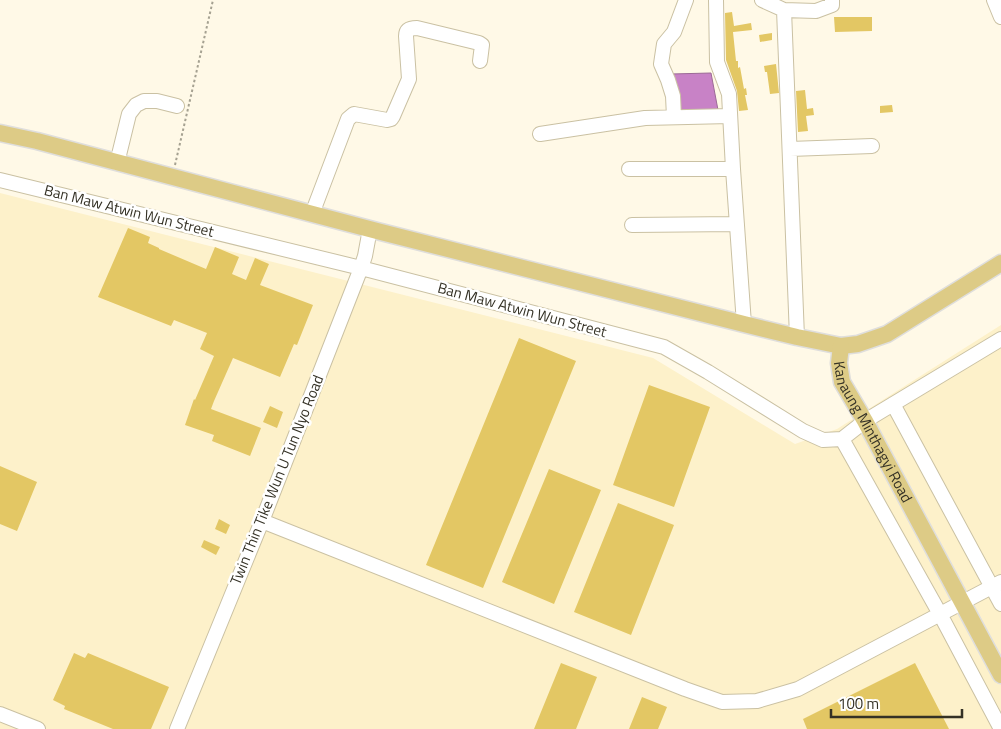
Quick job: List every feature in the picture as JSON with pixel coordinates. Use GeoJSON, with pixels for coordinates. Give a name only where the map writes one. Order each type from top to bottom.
{"type":"FeatureCollection","features":[{"type":"Feature","properties":{"kind":"main road"},"geometry":{"type":"LineString","coordinates":[[0,133],[744,324],[841,346]]}},
{"type":"Feature","properties":{"kind":"main road","name":"Kanaung Minthagyi Road"},"geometry":{"type":"LineString","coordinates":[[1001,263],[887,334],[858,344],[841,346],[839,363],[842,382],[865,421],[1001,675]]}},
{"type":"Feature","properties":{"kind":"street"},"geometry":{"type":"LineString","coordinates":[[674,117],[672,96],[661,64],[664,44],[674,32],[686,0]]}},
{"type":"Feature","properties":{"kind":"street"},"geometry":{"type":"LineString","coordinates":[[716,0],[717,62],[729,94],[744,324]]}},
{"type":"Feature","properties":{"kind":"street"},"geometry":{"type":"LineString","coordinates":[[762,0],[784,10],[816,11],[832,5],[832,0]]}},
{"type":"Feature","properties":{"kind":"street"},"geometry":{"type":"LineString","coordinates":[[994,0],[1001,17]]}},
{"type":"Feature","properties":{"kind":"street"},"geometry":{"type":"LineString","coordinates":[[784,10],[798,337]]}},
{"type":"Feature","properties":{"kind":"street"},"geometry":{"type":"LineString","coordinates":[[312,214],[348,119],[354,114],[387,120],[393,116],[408,79],[406,36],[408,30],[417,28],[479,43],[482,46],[480,61]]}},
{"type":"Feature","properties":{"kind":"street"},"geometry":{"type":"LineString","coordinates":[[117,163],[129,114],[136,105],[144,101],[158,101],[177,106]]}},
{"type":"Feature","properties":{"kind":"street"},"geometry":{"type":"LineString","coordinates":[[540,134],[645,118],[730,116]]}},
{"type":"Feature","properties":{"kind":"street"},"geometry":{"type":"LineString","coordinates":[[790,148],[872,146]]}},
{"type":"Feature","properties":{"kind":"street"},"geometry":{"type":"LineString","coordinates":[[629,169],[733,169]]}},
{"type":"Feature","properties":{"kind":"street","name":"Ban Maw Atwin Wun Street"},"geometry":{"type":"LineString","coordinates":[[0,180],[361,268],[664,347],[803,431],[822,440],[842,439]]}},
{"type":"Feature","properties":{"kind":"street"},"geometry":{"type":"LineString","coordinates":[[632,225],[737,224]]}},
{"type":"Feature","properties":{"kind":"street","name":"Twin Thin Tike Wun U Tun Nyo Road"},"geometry":{"type":"LineString","coordinates":[[180,728],[361,268],[370,229]]}},
{"type":"Feature","properties":{"kind":"street"},"geometry":{"type":"LineString","coordinates":[[1001,339],[865,421],[842,439],[940,614],[1001,729]]}},
{"type":"Feature","properties":{"kind":"street"},"geometry":{"type":"LineString","coordinates":[[893,404],[996,585],[1001,604]]}},
{"type":"Feature","properties":{"kind":"street"},"geometry":{"type":"LineString","coordinates":[[262,520],[676,686],[722,702],[756,701],[798,689],[996,585]]}},
{"type":"Feature","properties":{"kind":"street"},"geometry":{"type":"LineString","coordinates":[[0,714],[38,729]]}},
{"type":"Feature","properties":{"kind":"path"},"geometry":{"type":"LineString","coordinates":[[173,178],[213,0]]}},
{"type":"Feature","properties":{"kind":"shaded area"},"geometry":{"type":"Polygon","coordinates":[[[711,73],[718,110],[678,112],[671,74],[711,73]]]}},
{"type":"Feature","properties":{"kind":"shaded area"},"geometry":{"type":"Polygon","coordinates":[[[0,193],[653,358],[795,444],[837,429],[1001,325],[1001,729],[0,729],[0,193]]]}},
{"type":"Feature","properties":{"kind":"building"},"geometry":{"type":"Polygon","coordinates":[[[732,12],[734,26],[751,23],[752,30],[733,32],[736,61],[738,61],[738,68],[740,67],[744,89],[746,88],[747,95],[745,95],[748,110],[739,111],[737,91],[726,60],[725,13],[732,12]]]}},
{"type":"Feature","properties":{"kind":"building"},"geometry":{"type":"Polygon","coordinates":[[[834,17],[872,17],[872,31],[835,32],[834,17]]]}},
{"type":"Feature","properties":{"kind":"building"},"geometry":{"type":"Polygon","coordinates":[[[772,33],[772,40],[760,42],[759,35],[772,33]]]}},
{"type":"Feature","properties":{"kind":"building"},"geometry":{"type":"Polygon","coordinates":[[[776,64],[779,93],[770,94],[767,72],[765,72],[764,66],[776,64]]]}},
{"type":"Feature","properties":{"kind":"building"},"geometry":{"type":"Polygon","coordinates":[[[805,90],[807,109],[813,108],[814,115],[806,116],[808,131],[798,132],[796,91],[805,90]]]}},
{"type":"Feature","properties":{"kind":"building"},"geometry":{"type":"Polygon","coordinates":[[[892,105],[893,112],[880,113],[880,106],[892,105]]]}},
{"type":"Feature","properties":{"kind":"building"},"geometry":{"type":"Polygon","coordinates":[[[128,228],[150,237],[148,243],[159,249],[206,269],[215,247],[239,257],[232,274],[246,280],[255,258],[269,264],[260,285],[313,305],[297,345],[294,344],[280,377],[233,358],[214,401],[211,409],[261,428],[250,456],[212,441],[214,435],[185,425],[194,399],[214,356],[200,349],[207,333],[174,320],[171,326],[98,297],[128,228]]]}},
{"type":"Feature","properties":{"kind":"building"},"geometry":{"type":"Polygon","coordinates":[[[519,338],[576,361],[483,588],[426,565],[519,338]]]}},
{"type":"Feature","properties":{"kind":"building"},"geometry":{"type":"Polygon","coordinates":[[[649,385],[710,407],[674,507],[613,485],[649,385]]]}},
{"type":"Feature","properties":{"kind":"building"},"geometry":{"type":"Polygon","coordinates":[[[270,406],[283,412],[277,428],[263,422],[270,406]]]}},
{"type":"Feature","properties":{"kind":"building"},"geometry":{"type":"Polygon","coordinates":[[[0,466],[37,482],[17,531],[0,524],[0,466]]]}},
{"type":"Feature","properties":{"kind":"building"},"geometry":{"type":"Polygon","coordinates":[[[549,469],[601,490],[554,604],[502,582],[549,469]]]}},
{"type":"Feature","properties":{"kind":"building"},"geometry":{"type":"Polygon","coordinates":[[[618,503],[674,525],[631,635],[574,612],[618,503]]]}},
{"type":"Feature","properties":{"kind":"building"},"geometry":{"type":"Polygon","coordinates":[[[219,519],[230,525],[226,534],[215,529],[219,519]]]}},
{"type":"Feature","properties":{"kind":"building"},"geometry":{"type":"Polygon","coordinates":[[[204,540],[220,547],[216,555],[201,547],[204,540]]]}},
{"type":"Feature","properties":{"kind":"building"},"geometry":{"type":"Polygon","coordinates":[[[74,653],[85,658],[88,653],[169,687],[151,729],[113,729],[64,709],[65,706],[53,700],[74,653]]]}},
{"type":"Feature","properties":{"kind":"building"},"geometry":{"type":"Polygon","coordinates":[[[561,663],[597,677],[576,729],[534,729],[561,663]]]}},
{"type":"Feature","properties":{"kind":"building"},"geometry":{"type":"Polygon","coordinates":[[[915,663],[949,729],[807,729],[803,719],[915,663]]]}},
{"type":"Feature","properties":{"kind":"building"},"geometry":{"type":"Polygon","coordinates":[[[642,697],[667,707],[658,729],[629,729],[642,697]]]}}]}
